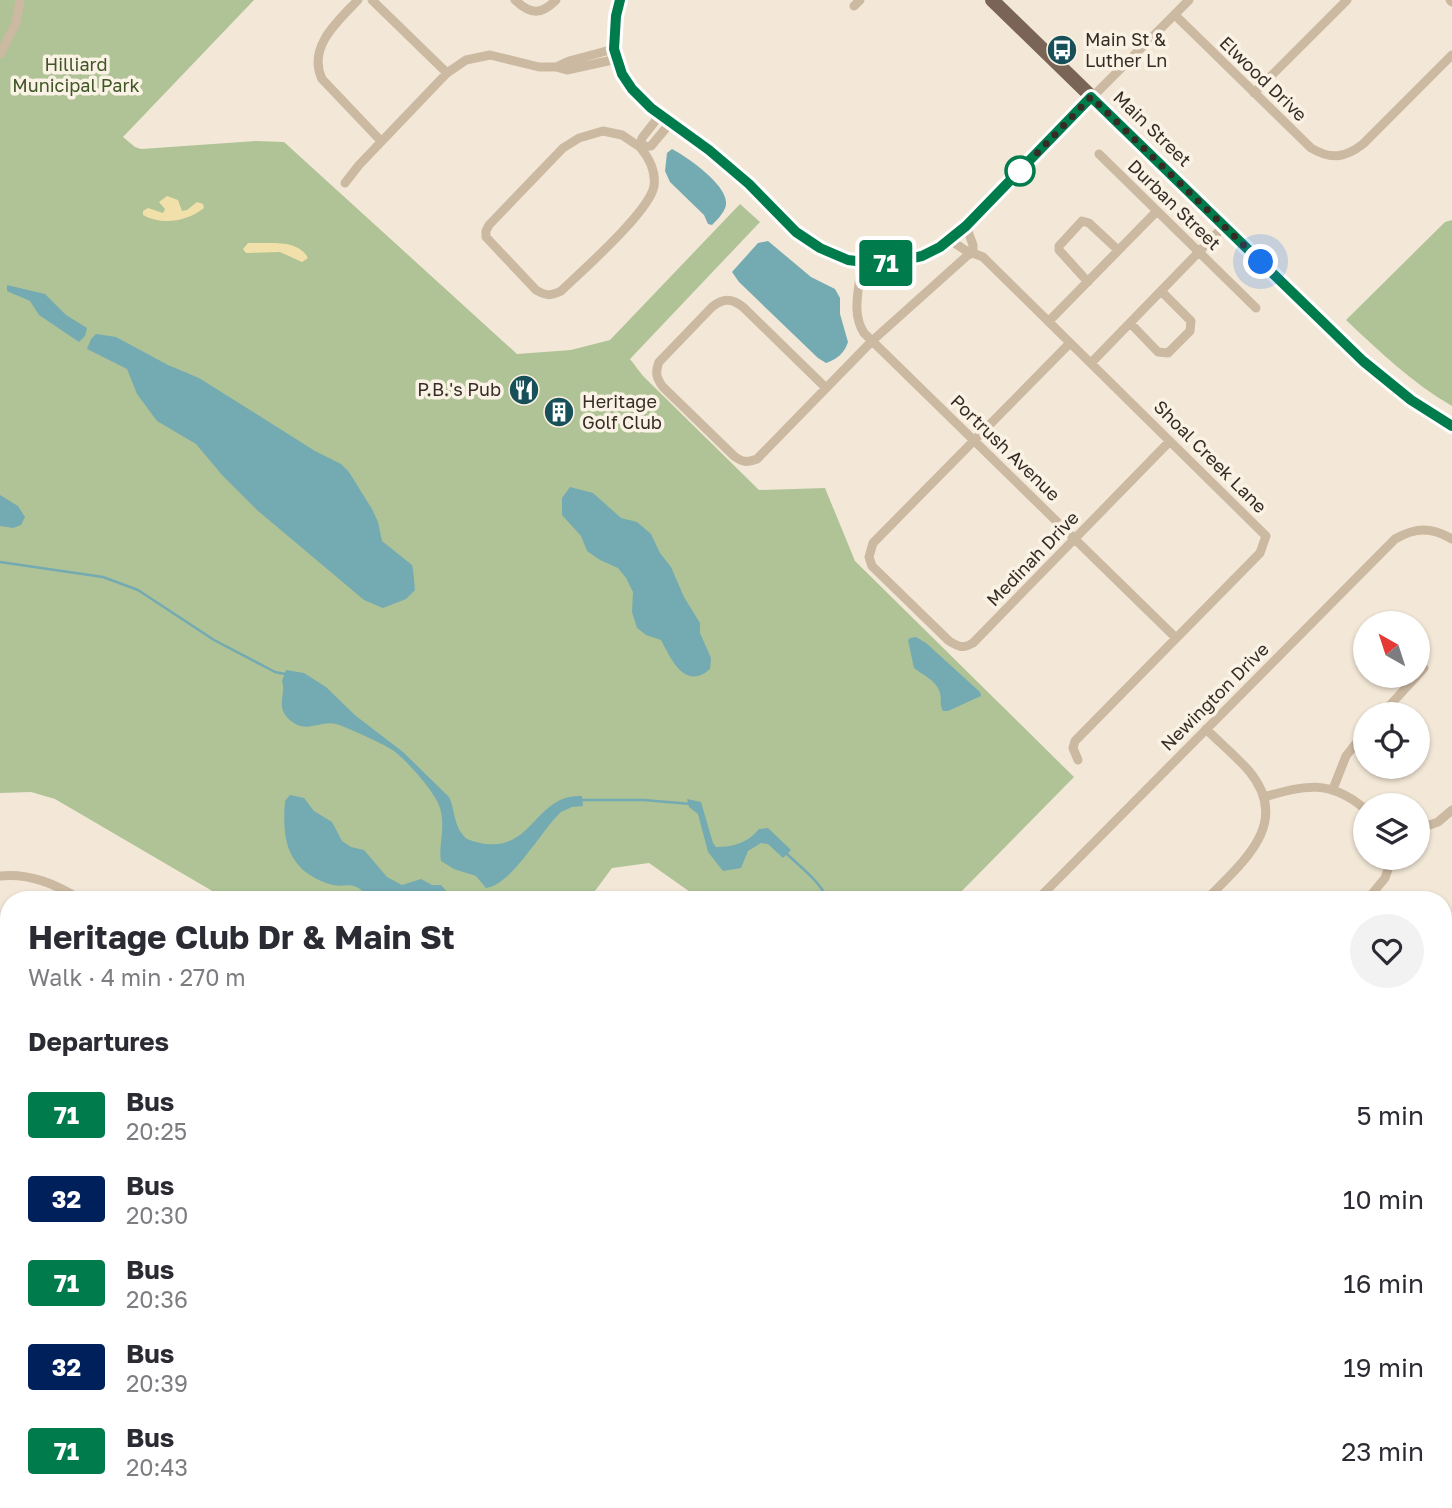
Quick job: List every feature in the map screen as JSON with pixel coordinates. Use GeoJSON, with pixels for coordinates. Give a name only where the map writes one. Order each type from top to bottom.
{"type":"FeatureCollection","features":[{"type":"Feature","properties":{"kind":"main road","name":"Main Street"},"geometry":{"type":"LineString","coordinates":[[992,0],[1387,382],[1426,411],[1452,426]]}},
{"type":"Feature","properties":{"kind":"street"},"geometry":{"type":"LineString","coordinates":[[0,54],[16,23],[20,0]]}},
{"type":"Feature","properties":{"kind":"street"},"geometry":{"type":"LineString","coordinates":[[358,0],[325,36],[318,57],[318,69],[322,79],[381,141]]}},
{"type":"Feature","properties":{"kind":"street"},"geometry":{"type":"LineString","coordinates":[[372,0],[447,73]]}},
{"type":"Feature","properties":{"kind":"street"},"geometry":{"type":"LineString","coordinates":[[516,0],[531,12],[541,12],[556,0]]}},
{"type":"Feature","properties":{"kind":"street"},"geometry":{"type":"LineString","coordinates":[[621,0],[615,25],[616,54],[628,84],[644,102],[709,150],[806,239],[833,255],[880,264],[922,256],[950,240],[1189,0]]}},
{"type":"Feature","properties":{"kind":"street"},"geometry":{"type":"LineString","coordinates":[[1254,93],[1347,0]]}},
{"type":"Feature","properties":{"kind":"street","name":"Elwood Drive"},"geometry":{"type":"LineString","coordinates":[[1175,15],[1311,148],[1334,157],[1350,154],[1363,144],[1452,55]]}},
{"type":"Feature","properties":{"kind":"street"},"geometry":{"type":"LineString","coordinates":[[345,183],[381,141],[447,73],[466,60],[490,55],[539,67],[567,70],[616,54]]}},
{"type":"Feature","properties":{"kind":"street"},"geometry":{"type":"LineString","coordinates":[[640,147],[642,138],[660,114]]}},
{"type":"Feature","properties":{"kind":"street"},"geometry":{"type":"LineString","coordinates":[[640,147],[649,158],[654,174],[651,195],[638,213],[561,291],[544,295],[536,290],[490,242],[486,231],[563,148],[579,138],[603,131],[622,135],[640,147],[650,146],[671,122]]}},
{"type":"Feature","properties":{"kind":"street","name":"Durban Street"},"geometry":{"type":"LineString","coordinates":[[1100,154],[1256,308]]}},
{"type":"Feature","properties":{"kind":"street"},"geometry":{"type":"LineString","coordinates":[[1049,321],[1157,211]]}},
{"type":"Feature","properties":{"kind":"street"},"geometry":{"type":"LineString","coordinates":[[1088,282],[1059,250],[1059,246],[1082,221],[1089,223],[1118,250]]}},
{"type":"Feature","properties":{"kind":"street"},"geometry":{"type":"LineString","coordinates":[[826,388],[743,307],[729,299],[719,301],[712,307],[659,362],[656,370],[657,380],[663,387],[734,456],[741,461],[750,462],[757,459],[872,341],[973,253],[966,226]]}},
{"type":"Feature","properties":{"kind":"street"},"geometry":{"type":"LineString","coordinates":[[1091,363],[1224,226]]}},
{"type":"Feature","properties":{"kind":"street","name":"Shoal Creek Lane"},"geometry":{"type":"LineString","coordinates":[[950,240],[983,257],[1266,536],[1260,553],[1075,741],[1073,748],[1078,760]]}},
{"type":"Feature","properties":{"kind":"street","name":"Portrush Avenue"},"geometry":{"type":"LineString","coordinates":[[861,262],[856,307],[858,323],[872,341],[1176,638]]}},
{"type":"Feature","properties":{"kind":"street"},"geometry":{"type":"LineString","coordinates":[[1130,324],[1163,354],[1168,353],[1190,331],[1191,321],[1162,292]]}},
{"type":"Feature","properties":{"kind":"street"},"geometry":{"type":"LineString","coordinates":[[974,441],[1070,343]]}},
{"type":"Feature","properties":{"kind":"street","name":"Medinah Drive"},"geometry":{"type":"LineString","coordinates":[[974,441],[870,548],[869,558],[872,566],[949,641],[959,647],[966,647],[982,634],[1169,442]]}},
{"type":"Feature","properties":{"kind":"street","name":"Newington Drive"},"geometry":{"type":"LineString","coordinates":[[1046,891],[1391,543],[1408,532],[1422,529],[1441,533],[1452,540]]}},
{"type":"Feature","properties":{"kind":"street"},"geometry":{"type":"LineString","coordinates":[[1393,702],[1406,688]]}},
{"type":"Feature","properties":{"kind":"street"},"geometry":{"type":"LineString","coordinates":[[1206,729],[1250,772],[1264,797],[1266,818],[1260,839],[1251,852],[1214,891]]}},
{"type":"Feature","properties":{"kind":"street"},"geometry":{"type":"LineString","coordinates":[[1334,789],[1346,756],[1353,747]]}},
{"type":"Feature","properties":{"kind":"street"},"geometry":{"type":"LineString","coordinates":[[1264,797],[1305,786],[1334,789],[1353,800]]}},
{"type":"Feature","properties":{"kind":"street"},"geometry":{"type":"LineString","coordinates":[[1430,825],[1438,822],[1452,810]]}},
{"type":"Feature","properties":{"kind":"street"},"geometry":{"type":"LineString","coordinates":[[1374,891],[1388,870]]}},
{"type":"Feature","properties":{"kind":"street"},"geometry":{"type":"LineString","coordinates":[[0,876],[38,880],[65,891]]}},
{"type":"Feature","properties":{"kind":"green space","name":"Heritage Golf Club"},"geometry":{"type":"Polygon","coordinates":[[[0,0],[254,0],[123,137],[141,149],[256,141],[284,142],[517,354],[571,350],[610,340],[740,204],[760,222],[630,359],[643,376],[759,490],[825,488],[855,561],[1074,777],[962,891],[689,891],[649,863],[612,868],[595,891],[212,891],[55,799],[31,792],[0,793],[0,0]]]}},
{"type":"Feature","properties":{"kind":"green space"},"geometry":{"type":"Polygon","coordinates":[[[1452,220],[1452,406],[1410,377],[1346,320],[1445,222],[1452,220]]]}},
{"type":"Feature","properties":{"kind":"sand"},"geometry":{"type":"Polygon","coordinates":[[[167,196],[178,200],[182,211],[197,202],[203,204],[204,208],[175,221],[158,220],[143,215],[143,211],[148,208],[163,213],[165,209],[159,202],[167,196]]]}},
{"type":"Feature","properties":{"kind":"sand"},"geometry":{"type":"Polygon","coordinates":[[[248,243],[290,245],[297,247],[308,258],[302,262],[280,252],[246,253],[243,249],[248,243]]]}},
{"type":"Feature","properties":{"kind":"water"},"geometry":{"type":"Polygon","coordinates":[[[672,149],[704,171],[724,195],[725,208],[712,225],[708,224],[704,215],[670,182],[665,171],[667,153],[672,149]]]}},
{"type":"Feature","properties":{"kind":"water"},"geometry":{"type":"Polygon","coordinates":[[[768,241],[811,277],[835,289],[840,298],[840,314],[848,342],[834,360],[826,363],[818,358],[739,282],[732,272],[758,243],[768,241]]]}},
{"type":"Feature","properties":{"kind":"water"},"geometry":{"type":"Polygon","coordinates":[[[7,285],[45,294],[66,315],[87,328],[85,336],[79,342],[39,315],[30,301],[7,291],[7,285]]]}},
{"type":"Feature","properties":{"kind":"water"},"geometry":{"type":"Polygon","coordinates":[[[96,334],[116,337],[199,378],[315,451],[341,464],[372,509],[382,541],[412,565],[415,590],[406,599],[383,608],[364,600],[257,510],[196,444],[157,421],[137,394],[127,369],[87,349],[96,334]]]}},
{"type":"Feature","properties":{"kind":"water"},"geometry":{"type":"Polygon","coordinates":[[[570,487],[593,493],[621,518],[637,522],[651,534],[700,623],[700,633],[711,658],[710,669],[701,675],[686,675],[674,663],[661,640],[646,635],[637,628],[632,612],[633,592],[626,578],[618,568],[587,551],[581,536],[562,515],[562,498],[570,487]]]}},
{"type":"Feature","properties":{"kind":"water"},"geometry":{"type":"Polygon","coordinates":[[[0,495],[18,506],[25,517],[21,525],[13,528],[0,526],[0,495]]]}},
{"type":"Feature","properties":{"kind":"water"},"geometry":{"type":"Polygon","coordinates":[[[916,637],[980,692],[981,696],[943,711],[936,685],[914,668],[908,640],[916,637]]]}},
{"type":"Feature","properties":{"kind":"water"},"geometry":{"type":"Polygon","coordinates":[[[286,670],[304,673],[326,687],[356,716],[403,752],[449,797],[457,824],[467,839],[489,844],[506,842],[519,836],[552,805],[565,798],[582,796],[583,806],[561,812],[506,878],[486,888],[476,876],[454,869],[441,861],[440,808],[427,786],[400,756],[340,725],[329,723],[299,726],[286,716],[283,712],[282,681],[286,670]]]}},
{"type":"Feature","properties":{"kind":"water"},"geometry":{"type":"Polygon","coordinates":[[[290,795],[304,798],[314,811],[332,822],[342,841],[351,847],[364,850],[387,877],[402,885],[421,879],[432,885],[441,885],[446,891],[362,891],[353,886],[334,885],[313,877],[302,869],[289,850],[285,827],[285,801],[290,795]]]}},
{"type":"Feature","properties":{"kind":"water"},"geometry":{"type":"Polygon","coordinates":[[[687,799],[701,802],[716,847],[740,843],[759,829],[768,828],[791,850],[783,858],[768,844],[761,843],[748,851],[741,868],[723,871],[708,852],[698,814],[689,807],[687,799]]]}},
{"type":"Feature","properties":{"kind":"waterway"},"geometry":{"type":"LineString","coordinates":[[0,562],[103,577],[138,590],[214,640],[275,672],[285,674]]}},
{"type":"Feature","properties":{"kind":"waterway"},"geometry":{"type":"LineString","coordinates":[[579,800],[644,800],[691,804]]}},
{"type":"Feature","properties":{"kind":"waterway"},"geometry":{"type":"LineString","coordinates":[[786,853],[815,880],[823,891]]}},
{"type":"Feature","properties":{"kind":"bus line","name":"71"},"geometry":{"type":"LineString","coordinates":[[620,0],[614,49],[622,74],[632,89],[651,108],[709,150],[749,184],[796,232],[833,255],[880,264],[922,256],[940,247],[966,226],[1091,97],[1363,361],[1426,411],[1452,426]]}},
{"type":"Feature","properties":{"kind":"place","name":"Main St & Luther Ln"},"geometry":{"type":"Point","coordinates":[1062,50]}},
{"type":"Feature","properties":{"kind":"place","name":"P.B.'s Pub"},"geometry":{"type":"Point","coordinates":[524,390]}},
{"type":"Feature","properties":{"kind":"place","name":"Heritage Golf Club"},"geometry":{"type":"Point","coordinates":[559,412]}},
{"type":"Feature","properties":{"kind":"route"},"geometry":{"type":"LineString","coordinates":[[1020,171],[1091,97],[1261,262]]}},
{"type":"Feature","properties":{"kind":"park label","name":"Hilliard Municipal Park"},"geometry":{"type":"Point","coordinates":[76,75]}}]}
